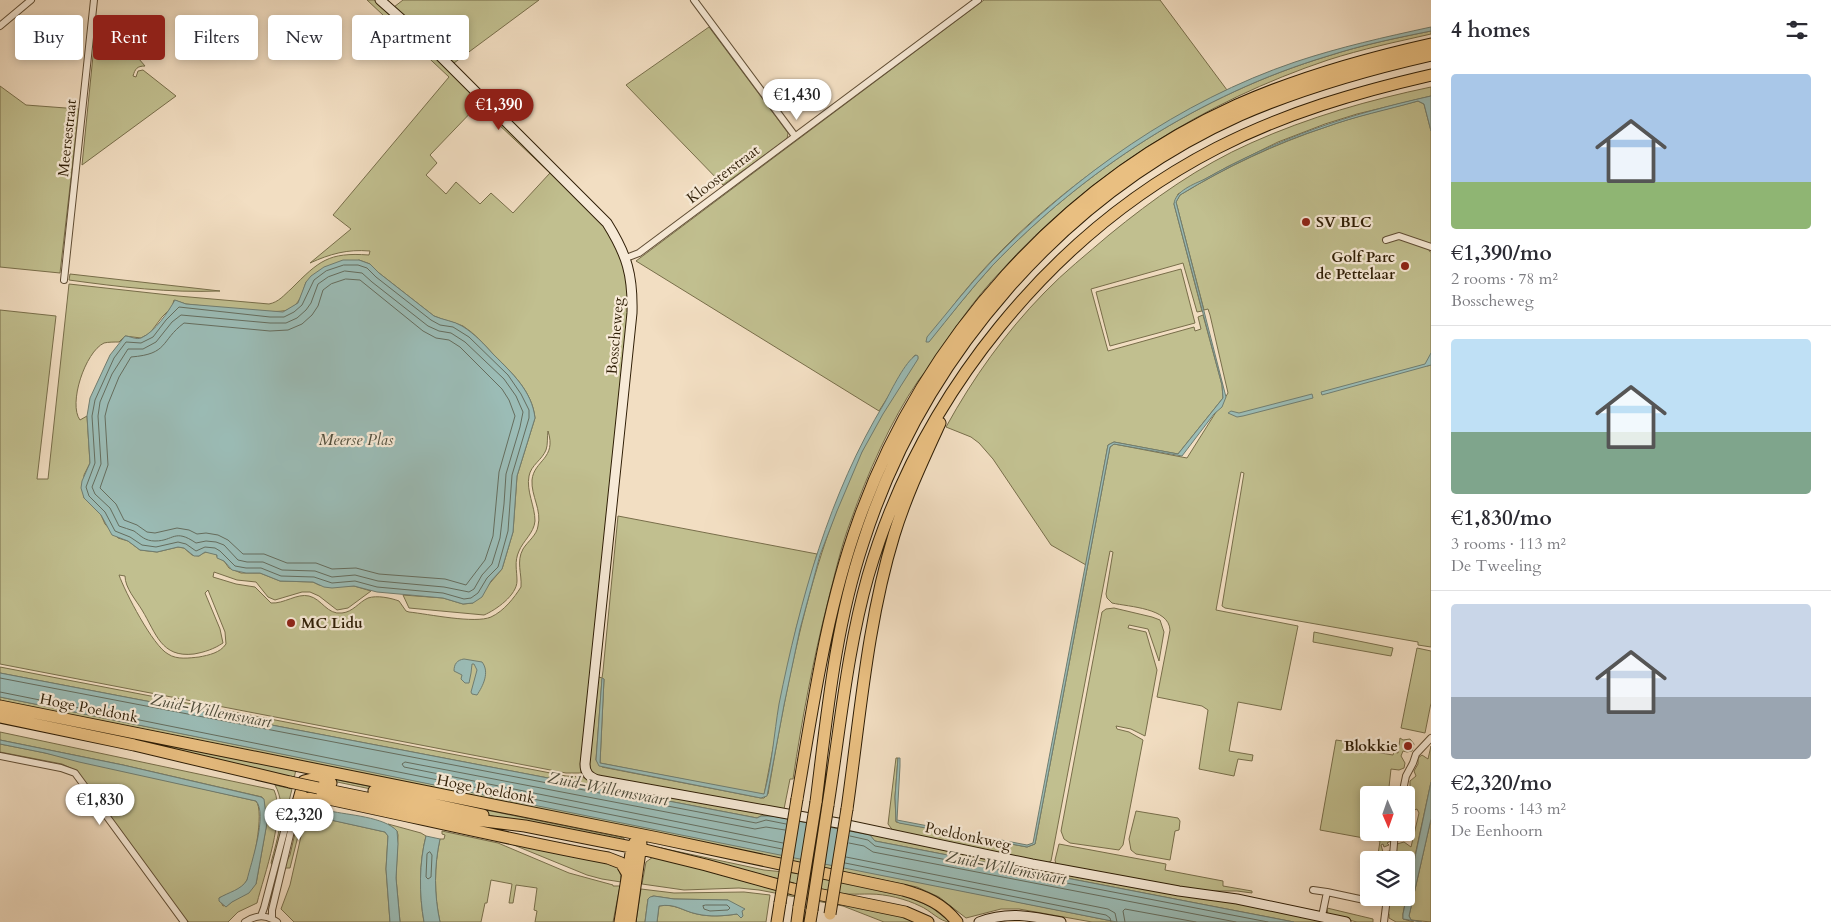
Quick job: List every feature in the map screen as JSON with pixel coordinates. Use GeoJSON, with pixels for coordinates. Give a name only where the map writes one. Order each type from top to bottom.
{"type":"FeatureCollection","features":[{"type":"Feature","properties":{"kind":"highway"},"geometry":{"type":"LineString","coordinates":[[777,922],[814,701],[831,615],[844,565],[859,519],[882,463],[919,394],[948,348],[1005,276],[1068,214],[1141,159],[1200,123],[1305,78],[1380,56],[1431,44]]}},
{"type":"Feature","properties":{"kind":"highway"},"geometry":{"type":"LineString","coordinates":[[797,922],[816,802],[836,652],[853,576],[869,524],[892,468],[927,399],[980,323],[1014,281],[1078,219],[1126,182],[1183,146],[1239,116],[1309,87],[1431,55]]}},
{"type":"Feature","properties":{"kind":"highway"},"geometry":{"type":"LineString","coordinates":[[810,922],[851,655],[868,578],[896,499],[927,432],[992,336],[1046,275],[1095,230],[1166,178],[1216,148],[1288,116],[1356,93],[1431,75]]}},
{"type":"Feature","properties":{"kind":"highway"},"geometry":{"type":"LineString","coordinates":[[830,918],[871,636],[886,565],[894,535],[915,478],[958,385]]}},
{"type":"Feature","properties":{"kind":"highway","name":"Hoge Poeldonk"},"geometry":{"type":"LineString","coordinates":[[0,706],[640,834],[916,893],[936,902],[957,922]]}},
{"type":"Feature","properties":{"kind":"highway","name":"Hoge Poeldonk"},"geometry":{"type":"LineString","coordinates":[[0,717],[134,745],[290,782],[468,819],[524,826],[636,848],[793,889],[905,912],[928,922]]}},
{"type":"Feature","properties":{"kind":"highway"},"geometry":{"type":"LineString","coordinates":[[293,810],[298,775],[318,770]]}},
{"type":"Feature","properties":{"kind":"highway"},"geometry":{"type":"LineString","coordinates":[[293,810],[303,784],[308,779],[312,779],[469,811],[524,826]]}},
{"type":"Feature","properties":{"kind":"highway"},"geometry":{"type":"LineString","coordinates":[[293,810],[307,798],[319,797],[525,842],[613,859],[621,862],[628,868]]}},
{"type":"Feature","properties":{"kind":"highway"},"geometry":{"type":"LineString","coordinates":[[468,819],[512,831],[615,852],[623,855],[628,868]]}},
{"type":"Feature","properties":{"kind":"highway"},"geometry":{"type":"LineString","coordinates":[[620,922],[628,868],[640,834]]}},
{"type":"Feature","properties":{"kind":"highway"},"geometry":{"type":"LineString","coordinates":[[630,922],[636,848]]}},
{"type":"Feature","properties":{"kind":"street"},"geometry":{"type":"LineString","coordinates":[[0,26],[31,0]]}},
{"type":"Feature","properties":{"kind":"street","name":"Meersestraat"},"geometry":{"type":"LineString","coordinates":[[64,280],[94,0]]}},
{"type":"Feature","properties":{"kind":"street","name":"Bosscheweg"},"geometry":{"type":"LineString","coordinates":[[380,0],[455,71],[607,223],[620,243],[626,258],[632,293],[632,313],[585,764],[586,773]]}},
{"type":"Feature","properties":{"kind":"street"},"geometry":{"type":"LineString","coordinates":[[694,0],[795,136]]}},
{"type":"Feature","properties":{"kind":"street","name":"Kloosterstraat"},"geometry":{"type":"LineString","coordinates":[[626,258],[638,253],[978,0]]}},
{"type":"Feature","properties":{"kind":"street"},"geometry":{"type":"LineString","coordinates":[[1386,240],[1399,236],[1431,247]]}},
{"type":"Feature","properties":{"kind":"street"},"geometry":{"type":"LineString","coordinates":[[1404,786],[1406,776],[1416,754],[1431,738]]}},
{"type":"Feature","properties":{"kind":"street"},"geometry":{"type":"LineString","coordinates":[[0,756],[61,768],[75,773],[184,922]]}},
{"type":"Feature","properties":{"kind":"street","name":"Poeldonkweg"},"geometry":{"type":"LineString","coordinates":[[586,773],[598,780],[838,823],[1051,868],[1179,891],[1237,899],[1346,922]]}},
{"type":"Feature","properties":{"kind":"street"},"geometry":{"type":"LineString","coordinates":[[260,916],[293,810]]}},
{"type":"Feature","properties":{"kind":"street"},"geometry":{"type":"LineString","coordinates":[[275,920],[272,910],[293,810]]}},
{"type":"Feature","properties":{"kind":"street"},"geometry":{"type":"LineString","coordinates":[[1313,890],[1360,899]]}},
{"type":"Feature","properties":{"kind":"street"},"geometry":{"type":"LineString","coordinates":[[1322,916],[1326,892]]}},
{"type":"Feature","properties":{"kind":"street"},"geometry":{"type":"LineString","coordinates":[[1384,922],[1386,906]]}},
{"type":"Feature","properties":{"kind":"street"},"geometry":{"type":"LineString","coordinates":[[979,922],[995,917],[1016,915],[1061,922]]}},
{"type":"Feature","properties":{"kind":"street"},"geometry":{"type":"LineString","coordinates":[[245,922],[260,916],[275,920]]}},
{"type":"Feature","properties":{"kind":"shaded area"},"geometry":{"type":"Polygon","coordinates":[[[367,0],[376,0],[393,15],[383,15],[367,0]]]}},
{"type":"Feature","properties":{"kind":"shaded area"},"geometry":{"type":"Polygon","coordinates":[[[403,0],[539,0],[469,52],[469,15],[403,15],[394,7],[403,0]]]}},
{"type":"Feature","properties":{"kind":"shaded area"},"geometry":{"type":"Polygon","coordinates":[[[984,0],[1160,0],[1227,90],[1189,110],[1117,155],[1049,207],[1017,235],[987,266],[955,303],[929,341],[992,266],[1028,231],[1065,198],[1105,167],[1147,139],[1235,91],[1281,72],[1366,45],[1431,31],[1431,34],[1328,60],[1282,77],[1193,119],[1151,144],[1110,172],[1072,203],[1035,236],[982,293],[955,328],[908,396],[880,448],[857,503],[841,550],[823,623],[808,690],[793,779],[790,779],[784,809],[594,776],[588,768],[596,676],[602,678],[618,516],[817,554],[796,629],[764,795],[600,763],[604,679],[602,679],[596,760],[602,767],[761,798],[768,794],[789,679],[802,623],[836,512],[859,459],[886,407],[918,358],[916,355],[914,356],[879,411],[636,261],[984,0]]]}},
{"type":"Feature","properties":{"kind":"shaded area"},"geometry":{"type":"Polygon","coordinates":[[[709,27],[788,133],[787,139],[723,185],[626,85],[709,27]]]}},
{"type":"Feature","properties":{"kind":"shaded area"},"geometry":{"type":"Polygon","coordinates":[[[93,56],[93,60],[140,60],[145,66],[137,68],[133,76],[136,77],[138,71],[143,70],[176,96],[82,165],[93,56]]]}},
{"type":"Feature","properties":{"kind":"shaded area"},"geometry":{"type":"Polygon","coordinates":[[[431,60],[440,60],[601,223],[620,255],[624,268],[627,296],[625,352],[581,773],[566,773],[0,664],[0,310],[56,316],[37,479],[48,479],[69,284],[269,304],[276,302],[309,271],[325,260],[343,255],[369,255],[370,251],[346,252],[310,263],[351,229],[333,215],[449,77],[431,60]],[[478,105],[430,155],[437,163],[426,175],[446,194],[456,182],[480,204],[491,193],[513,213],[550,173],[478,105]],[[359,260],[306,282],[298,302],[287,310],[255,311],[186,304],[174,300],[172,307],[150,333],[141,338],[125,336],[119,342],[104,343],[97,348],[80,379],[76,402],[80,420],[87,416],[90,463],[84,475],[84,498],[101,515],[105,524],[118,538],[128,541],[140,550],[157,552],[178,547],[184,548],[192,555],[199,556],[205,552],[210,552],[217,555],[229,568],[241,573],[260,573],[280,581],[354,586],[371,591],[348,608],[337,610],[319,596],[310,592],[302,592],[275,600],[268,597],[256,582],[237,580],[214,572],[213,577],[255,587],[271,603],[304,595],[318,600],[332,612],[342,613],[349,611],[368,598],[380,597],[399,601],[406,611],[409,612],[451,618],[484,619],[491,617],[508,604],[521,587],[521,554],[536,532],[539,520],[532,480],[534,473],[550,448],[548,431],[546,450],[529,476],[528,482],[535,521],[533,529],[517,555],[517,581],[514,592],[500,606],[484,615],[409,608],[403,595],[443,598],[463,604],[473,603],[502,569],[513,532],[517,476],[535,418],[530,399],[525,390],[471,332],[463,326],[434,316],[370,264],[359,260]],[[119,575],[147,630],[168,654],[179,658],[199,657],[217,652],[226,644],[225,632],[208,590],[205,593],[220,629],[223,643],[213,649],[194,654],[183,654],[174,652],[161,642],[129,589],[125,576],[119,575]]]}},
{"type":"Feature","properties":{"kind":"shaded area"},"geometry":{"type":"Polygon","coordinates":[[[0,86],[26,105],[79,109],[60,273],[0,267],[0,86]]]}},
{"type":"Feature","properties":{"kind":"shaded area"},"geometry":{"type":"Polygon","coordinates":[[[1431,87],[1431,96],[1357,114],[1278,142],[1178,194],[1174,204],[1202,311],[1197,312],[1183,263],[1091,289],[1108,351],[1194,327],[1195,331],[1201,329],[1198,317],[1203,315],[1222,385],[1223,398],[1178,454],[1114,442],[1108,445],[1086,565],[1051,545],[993,459],[979,443],[971,437],[946,427],[967,391],[1016,324],[1052,285],[1109,235],[1160,196],[1213,162],[1251,143],[1317,117],[1431,87]]]}},
{"type":"Feature","properties":{"kind":"shaded area"},"geometry":{"type":"Polygon","coordinates":[[[1418,101],[1424,104],[1431,131],[1431,247],[1429,251],[1431,252],[1431,355],[1427,366],[1431,365],[1431,647],[1418,645],[1418,642],[1222,606],[1244,473],[1241,472],[1216,610],[1298,626],[1281,710],[1238,702],[1229,751],[1253,755],[1252,761],[1238,759],[1234,776],[1199,769],[1208,710],[1202,706],[1157,697],[1170,630],[1168,623],[1156,613],[1112,603],[1107,598],[1106,594],[1113,552],[1110,551],[1051,861],[1047,863],[894,832],[888,824],[896,758],[898,758],[895,797],[896,822],[1027,847],[1035,844],[1110,447],[1114,444],[1187,458],[1228,393],[1210,315],[1208,309],[1204,310],[1176,202],[1180,195],[1233,166],[1288,141],[1349,119],[1418,101]]]}},
{"type":"Feature","properties":{"kind":"shaded area"},"geometry":{"type":"Polygon","coordinates":[[[1181,269],[1195,323],[1110,346],[1096,292],[1181,269]]]}},
{"type":"Feature","properties":{"kind":"shaded area"},"geometry":{"type":"Polygon","coordinates":[[[70,274],[220,291],[144,289],[107,285],[69,280],[70,274]]]}},
{"type":"Feature","properties":{"kind":"shaded area"},"geometry":{"type":"Polygon","coordinates":[[[1114,608],[1160,620],[1164,632],[1159,661],[1148,629],[1129,625],[1128,628],[1146,632],[1157,670],[1145,736],[1131,729],[1116,726],[1117,729],[1129,732],[1143,740],[1123,845],[1119,850],[1070,843],[1064,839],[1061,831],[1102,612],[1106,609],[1114,608]]]}},
{"type":"Feature","properties":{"kind":"shaded area"},"geometry":{"type":"Polygon","coordinates":[[[1314,632],[1393,648],[1391,656],[1313,642],[1314,632]]]}},
{"type":"Feature","properties":{"kind":"shaded area"},"geometry":{"type":"Polygon","coordinates":[[[1417,648],[1431,651],[1431,703],[1425,733],[1401,728],[1417,648]]]}},
{"type":"Feature","properties":{"kind":"shaded area"},"geometry":{"type":"Polygon","coordinates":[[[0,667],[566,776],[582,777],[593,782],[1232,901],[1234,904],[1236,901],[1337,922],[1294,922],[875,841],[869,835],[772,816],[757,818],[0,673],[0,667]]]}},
{"type":"Feature","properties":{"kind":"shaded area"},"geometry":{"type":"Polygon","coordinates":[[[0,697],[1117,922],[1092,922],[1019,909],[1001,909],[966,918],[939,897],[917,887],[0,702],[0,697]]]}},
{"type":"Feature","properties":{"kind":"shaded area"},"geometry":{"type":"Polygon","coordinates":[[[0,732],[274,790],[277,801],[276,830],[257,903],[238,912],[228,922],[189,922],[77,771],[62,764],[0,752],[0,744],[256,801],[259,828],[249,875],[241,887],[219,898],[223,906],[229,904],[256,884],[267,822],[262,797],[123,765],[0,740],[0,732]]]}},
{"type":"Feature","properties":{"kind":"shaded area"},"geometry":{"type":"Polygon","coordinates":[[[111,732],[296,769],[294,779],[111,735],[111,732]]]}},
{"type":"Feature","properties":{"kind":"shaded area"},"geometry":{"type":"Polygon","coordinates":[[[1400,738],[1403,740],[1410,739],[1414,744],[1412,751],[1403,751],[1401,756],[1405,763],[1404,768],[1399,770],[1391,769],[1389,786],[1360,786],[1360,837],[1320,830],[1336,740],[1376,746],[1375,752],[1393,755],[1394,752],[1398,753],[1400,738]]]}},
{"type":"Feature","properties":{"kind":"shaded area"},"geometry":{"type":"Polygon","coordinates":[[[1431,746],[1431,782],[1415,856],[1415,851],[1395,851],[1397,844],[1404,842],[1411,847],[1412,841],[1415,841],[1415,830],[1419,813],[1417,809],[1415,810],[1415,786],[1410,786],[1410,781],[1416,776],[1414,771],[1418,764],[1418,758],[1422,755],[1428,759],[1431,746]]]}},
{"type":"Feature","properties":{"kind":"shaded area"},"geometry":{"type":"Polygon","coordinates":[[[318,776],[624,838],[623,843],[318,778],[318,776]]]}},
{"type":"Feature","properties":{"kind":"shaded area"},"geometry":{"type":"Polygon","coordinates":[[[275,785],[292,789],[273,866],[271,863],[281,813],[279,794],[275,785]]]}},
{"type":"Feature","properties":{"kind":"shaded area"},"geometry":{"type":"Polygon","coordinates":[[[313,800],[610,863],[619,870],[621,882],[587,875],[504,841],[318,802],[311,803],[305,808],[290,868],[283,868],[290,855],[301,807],[313,800]]]}},
{"type":"Feature","properties":{"kind":"shaded area"},"geometry":{"type":"Polygon","coordinates":[[[315,807],[330,811],[327,819],[385,832],[388,836],[386,869],[390,922],[294,922],[281,909],[290,885],[304,823],[315,807]]]}},
{"type":"Feature","properties":{"kind":"shaded area"},"geometry":{"type":"Polygon","coordinates":[[[1136,811],[1178,818],[1180,821],[1179,830],[1175,831],[1170,860],[1136,854],[1131,850],[1129,839],[1136,811]]]}},
{"type":"Feature","properties":{"kind":"shaded area"},"geometry":{"type":"Polygon","coordinates":[[[1431,819],[1431,922],[1411,920],[1409,916],[1411,906],[1415,906],[1415,890],[1431,819]]]}},
{"type":"Feature","properties":{"kind":"shaded area"},"geometry":{"type":"Polygon","coordinates":[[[388,824],[426,836],[420,879],[424,922],[400,922],[396,878],[398,835],[397,831],[388,824]]]}},
{"type":"Feature","properties":{"kind":"shaded area"},"geometry":{"type":"Polygon","coordinates":[[[442,831],[498,843],[569,873],[613,886],[620,886],[613,922],[535,922],[537,911],[534,910],[537,888],[516,885],[513,903],[509,903],[512,884],[491,880],[481,922],[440,922],[436,880],[440,839],[444,839],[445,835],[442,834],[442,831]]]}},
{"type":"Feature","properties":{"kind":"shaded area"},"geometry":{"type":"Polygon","coordinates":[[[1380,841],[1391,841],[1387,843],[1389,845],[1384,847],[1383,844],[1381,845],[1383,851],[1378,851],[1380,841]]]}},
{"type":"Feature","properties":{"kind":"shaded area"},"geometry":{"type":"Polygon","coordinates":[[[1059,844],[1166,864],[1165,870],[1223,881],[1223,886],[1252,891],[1252,893],[1206,891],[1058,865],[1055,860],[1059,844]]]}},
{"type":"Feature","properties":{"kind":"shaded area"},"geometry":{"type":"Polygon","coordinates":[[[661,848],[764,870],[794,873],[902,895],[930,906],[950,922],[942,920],[914,903],[896,897],[876,894],[827,892],[661,848]]]}},
{"type":"Feature","properties":{"kind":"shaded area"},"geometry":{"type":"Polygon","coordinates":[[[653,857],[879,909],[920,922],[884,922],[843,906],[759,890],[739,888],[684,890],[642,884],[646,862],[653,857]]]}},
{"type":"Feature","properties":{"kind":"shaded area"},"geometry":{"type":"Polygon","coordinates":[[[641,889],[674,893],[744,892],[770,895],[766,922],[657,922],[659,906],[664,905],[674,906],[702,915],[737,914],[740,917],[728,900],[674,899],[653,896],[648,899],[645,922],[636,922],[641,889]]]}},
{"type":"Feature","properties":{"kind":"shaded area"},"geometry":{"type":"Polygon","coordinates":[[[1404,906],[1403,919],[1414,922],[1396,922],[1389,918],[1387,912],[1389,907],[1404,906]]]}},
{"type":"Feature","properties":{"kind":"shaded area"},"geometry":{"type":"Polygon","coordinates":[[[1327,908],[1373,919],[1373,922],[1357,922],[1328,915],[1327,908]]]}},
{"type":"Feature","properties":{"kind":"water"},"geometry":{"type":"Polygon","coordinates":[[[1431,27],[1431,31],[1354,48],[1281,72],[1235,91],[1147,139],[1105,167],[1065,198],[1028,231],[992,266],[929,342],[926,342],[927,337],[974,280],[1023,230],[1094,171],[1170,119],[1252,78],[1295,62],[1346,47],[1431,27]]]}},
{"type":"Feature","properties":{"kind":"water"},"geometry":{"type":"Polygon","coordinates":[[[1431,96],[1431,131],[1424,104],[1418,101],[1349,120],[1288,140],[1233,165],[1180,195],[1176,202],[1226,397],[1222,407],[1214,414],[1182,456],[1114,444],[1110,447],[1035,844],[1027,847],[896,821],[895,797],[898,758],[900,758],[897,820],[1027,845],[1033,843],[1108,445],[1114,442],[1178,454],[1223,398],[1222,385],[1174,204],[1175,199],[1181,192],[1232,164],[1287,139],[1343,119],[1431,96]]]}},
{"type":"Feature","properties":{"kind":"water","name":"Meerse Plas"},"geometry":{"type":"Polygon","coordinates":[[[343,260],[359,260],[370,264],[434,316],[456,323],[467,329],[514,376],[530,399],[535,418],[517,476],[513,532],[502,569],[491,581],[482,597],[473,603],[463,604],[443,598],[377,592],[354,586],[332,588],[313,582],[280,581],[260,573],[232,570],[224,561],[217,558],[217,555],[205,552],[199,556],[194,556],[184,548],[178,547],[157,552],[140,550],[128,541],[112,535],[101,515],[84,498],[81,488],[82,481],[90,463],[87,416],[90,398],[110,355],[125,336],[141,338],[146,335],[161,321],[175,300],[186,304],[283,312],[298,303],[306,282],[311,276],[324,267],[343,260]]]}},
{"type":"Feature","properties":{"kind":"water"},"geometry":{"type":"Polygon","coordinates":[[[1431,353],[1431,365],[1322,395],[1321,392],[1425,364],[1431,353]]]}},
{"type":"Feature","properties":{"kind":"water"},"geometry":{"type":"Polygon","coordinates":[[[916,355],[918,359],[883,414],[862,452],[820,555],[800,629],[767,796],[761,798],[599,766],[596,760],[602,678],[604,679],[600,763],[764,794],[787,665],[819,548],[832,511],[865,437],[899,376],[916,355]]]}},
{"type":"Feature","properties":{"kind":"water"},"geometry":{"type":"Polygon","coordinates":[[[1312,394],[1313,398],[1243,416],[1237,417],[1228,413],[1231,411],[1239,413],[1312,394]]]}},
{"type":"Feature","properties":{"kind":"water"},"geometry":{"type":"Polygon","coordinates":[[[464,659],[482,662],[484,666],[485,679],[477,695],[471,692],[477,670],[474,664],[472,664],[469,683],[465,683],[461,679],[462,675],[454,671],[456,663],[464,659]]]}},
{"type":"Feature","properties":{"kind":"water","name":"Zuid-Willemsvaart"},"geometry":{"type":"Polygon","coordinates":[[[0,673],[757,818],[772,816],[870,835],[875,841],[1294,922],[1117,922],[0,697],[0,673]]]}},
{"type":"Feature","properties":{"kind":"water"},"geometry":{"type":"Polygon","coordinates":[[[0,740],[123,765],[261,797],[264,799],[267,823],[256,884],[249,893],[226,907],[219,901],[219,898],[238,889],[247,880],[259,827],[259,807],[256,801],[0,744],[0,740]]]}},
{"type":"Feature","properties":{"kind":"water"},"geometry":{"type":"Polygon","coordinates":[[[1431,782],[1431,819],[1415,890],[1415,857],[1431,782]]]}},
{"type":"Feature","properties":{"kind":"water"},"geometry":{"type":"Polygon","coordinates":[[[330,811],[366,817],[391,826],[397,831],[396,878],[400,922],[390,922],[386,869],[388,836],[385,832],[326,819],[330,811]]]}},
{"type":"Feature","properties":{"kind":"water"},"geometry":{"type":"Polygon","coordinates":[[[426,836],[440,839],[436,880],[440,922],[424,922],[420,879],[426,836]]]}},
{"type":"Feature","properties":{"kind":"water"},"geometry":{"type":"Polygon","coordinates":[[[654,896],[674,899],[728,900],[745,909],[742,911],[743,916],[741,918],[737,914],[707,916],[692,913],[675,906],[665,905],[659,906],[657,922],[645,922],[648,899],[654,896]]]}},
{"type":"Feature","properties":{"kind":"water"},"geometry":{"type":"Polygon","coordinates":[[[1405,906],[1411,906],[1409,916],[1411,920],[1422,922],[1403,919],[1405,906]]]}},
{"type":"Feature","properties":{"kind":"place","name":"SV BLC"},"geometry":{"type":"Point","coordinates":[1306,222]}},
{"type":"Feature","properties":{"kind":"place","name":"Golf Parc de Pettelaar"},"geometry":{"type":"Point","coordinates":[1405,266]}},
{"type":"Feature","properties":{"kind":"place","name":"MC Lidu"},"geometry":{"type":"Point","coordinates":[291,623]}},
{"type":"Feature","properties":{"kind":"place","name":"Blokkie"},"geometry":{"type":"Point","coordinates":[1408,746]}}]}
